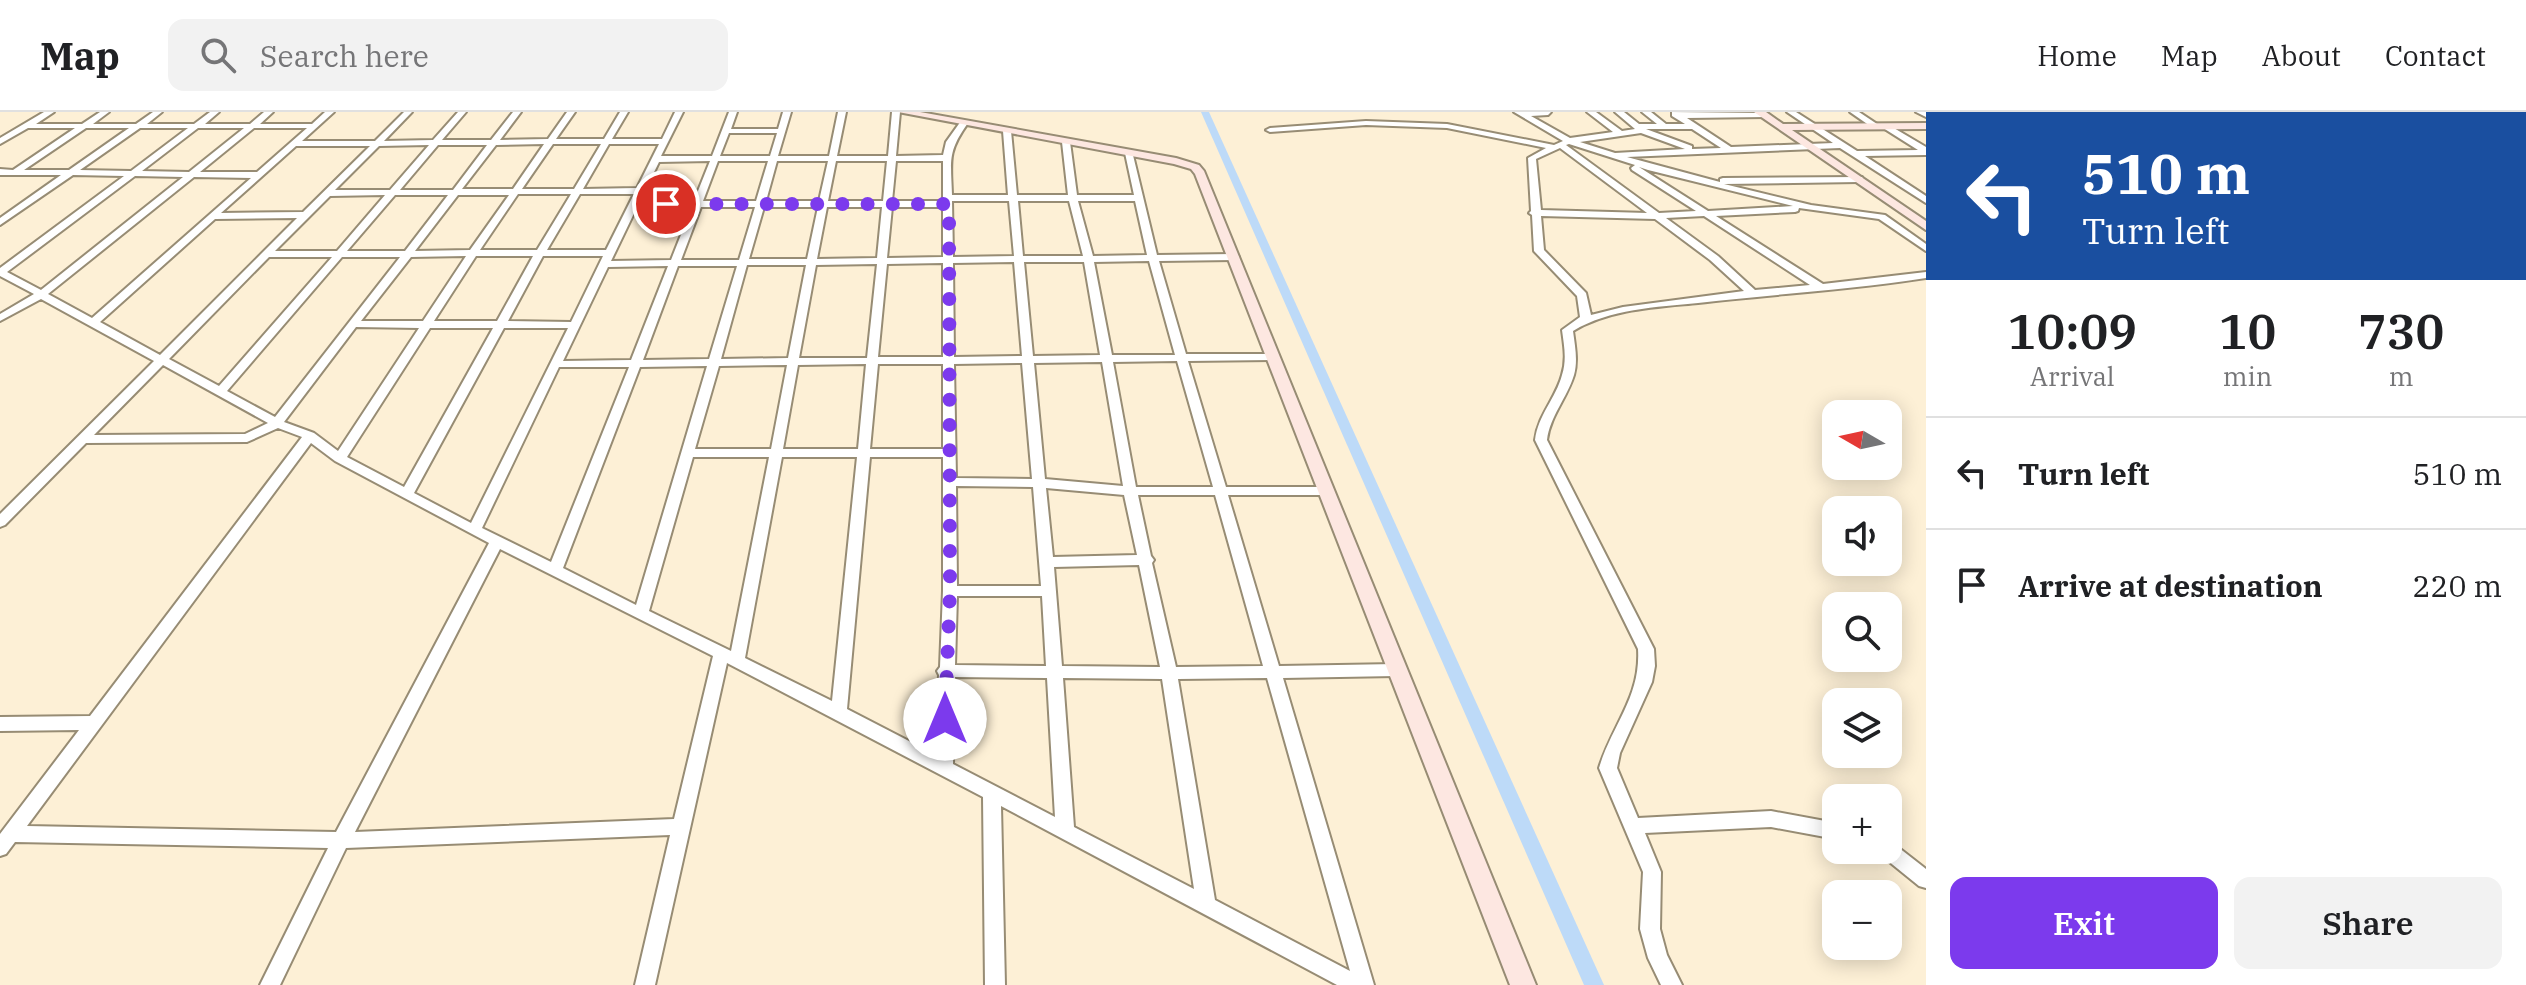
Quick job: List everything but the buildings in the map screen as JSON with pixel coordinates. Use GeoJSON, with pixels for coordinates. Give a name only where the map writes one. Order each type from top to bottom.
{"type":"FeatureCollection","features":[{"type":"Feature","properties":{"kind":"street"},"geometry":{"type":"LineString","coordinates":[[0,142],[50,112]]}},
{"type":"Feature","properties":{"kind":"street"},"geometry":{"type":"LineString","coordinates":[[0,182],[105,112]]}},
{"type":"Feature","properties":{"kind":"street"},"geometry":{"type":"LineString","coordinates":[[0,222],[158,112]]}},
{"type":"Feature","properties":{"kind":"street"},"geometry":{"type":"LineString","coordinates":[[215,112],[0,272],[277,423],[310,436],[340,458],[474,530],[839,712],[1355,984]]}},
{"type":"Feature","properties":{"kind":"street"},"geometry":{"type":"LineString","coordinates":[[0,318],[42,294],[269,112]]}},
{"type":"Feature","properties":{"kind":"street"},"geometry":{"type":"LineString","coordinates":[[93,322],[330,112]]}},
{"type":"Feature","properties":{"kind":"street"},"geometry":{"type":"LineString","coordinates":[[0,522],[408,112]]}},
{"type":"Feature","properties":{"kind":"street"},"geometry":{"type":"LineString","coordinates":[[220,392],[462,112]]}},
{"type":"Feature","properties":{"kind":"street"},"geometry":{"type":"LineString","coordinates":[[81,439],[247,438],[277,423],[517,112]]}},
{"type":"Feature","properties":{"kind":"street"},"geometry":{"type":"LineString","coordinates":[[340,458],[473,253],[517,194],[571,112]]}},
{"type":"Feature","properties":{"kind":"street"},"geometry":{"type":"LineString","coordinates":[[407,494],[540,253],[580,193],[624,112]]}},
{"type":"Feature","properties":{"kind":"street"},"geometry":{"type":"LineString","coordinates":[[474,530],[679,112]]}},
{"type":"Feature","properties":{"kind":"street"},"geometry":{"type":"LineString","coordinates":[[555,571],[733,112]]}},
{"type":"Feature","properties":{"kind":"street"},"geometry":{"type":"LineString","coordinates":[[641,614],[787,112]]}},
{"type":"Feature","properties":{"kind":"street"},"geometry":{"type":"LineString","coordinates":[[645,985],[680,827],[729,658],[778,453],[791,362],[826,204],[842,112]]}},
{"type":"Feature","properties":{"kind":"street"},"geometry":{"type":"LineString","coordinates":[[839,712],[888,203],[889,158],[896,112]]}},
{"type":"Feature","properties":{"kind":"street"},"geometry":{"type":"LineString","coordinates":[[903,112],[1195,167],[1234,257],[1523,985]]}},
{"type":"Feature","properties":{"kind":"street"},"geometry":{"type":"LineString","coordinates":[[1591,112],[1620,133]]}},
{"type":"Feature","properties":{"kind":"street"},"geometry":{"type":"LineString","coordinates":[[1619,112],[1640,128],[1697,150]]}},
{"type":"Feature","properties":{"kind":"street"},"geometry":{"type":"LineString","coordinates":[[1646,112],[1663,125]]}},
{"type":"Feature","properties":{"kind":"street"},"geometry":{"type":"LineString","coordinates":[[1791,112],[1926,200]]}},
{"type":"Feature","properties":{"kind":"street"},"geometry":{"type":"LineString","coordinates":[[1854,112],[1924,153]]}},
{"type":"Feature","properties":{"kind":"street"},"geometry":{"type":"LineString","coordinates":[[1920,112],[1926,115]]}},
{"type":"Feature","properties":{"kind":"street"},"geometry":{"type":"LineString","coordinates":[[1519,113],[1548,113]]}},
{"type":"Feature","properties":{"kind":"street"},"geometry":{"type":"LineString","coordinates":[[1519,113],[1714,258],[1752,293]]}},
{"type":"Feature","properties":{"kind":"street"},"geometry":{"type":"LineString","coordinates":[[1675,114],[1761,113],[1924,223]]}},
{"type":"Feature","properties":{"kind":"street"},"geometry":{"type":"LineString","coordinates":[[1675,114],[1728,149]]}},
{"type":"Feature","properties":{"kind":"street"},"geometry":{"type":"LineString","coordinates":[[944,768],[950,591],[947,158],[950,142],[964,123]]}},
{"type":"Feature","properties":{"kind":"street"},"geometry":{"type":"LineString","coordinates":[[1270,130],[1366,123],[1437,126],[1560,144],[1811,208],[1924,223]]}},
{"type":"Feature","properties":{"kind":"street"},"geometry":{"type":"LineString","coordinates":[[1586,319],[1582,295],[1539,251],[1532,158],[1560,144],[1640,128],[1663,125],[1691,127]]}},
{"type":"Feature","properties":{"kind":"street"},"geometry":{"type":"LineString","coordinates":[[28,126],[313,126]]}},
{"type":"Feature","properties":{"kind":"street"},"geometry":{"type":"LineString","coordinates":[[1781,127],[1926,126]]}},
{"type":"Feature","properties":{"kind":"street"},"geometry":{"type":"LineString","coordinates":[[726,131],[782,131]]}},
{"type":"Feature","properties":{"kind":"street"},"geometry":{"type":"LineString","coordinates":[[1007,131],[1047,562],[1065,832]]}},
{"type":"Feature","properties":{"kind":"street"},"geometry":{"type":"LineString","coordinates":[[0,133],[16,133]]}},
{"type":"Feature","properties":{"kind":"street"},"geometry":{"type":"LineString","coordinates":[[293,144],[666,141]]}},
{"type":"Feature","properties":{"kind":"street"},"geometry":{"type":"LineString","coordinates":[[1066,142],[1073,199],[1089,259],[1130,491],[1169,673],[1206,905]]}},
{"type":"Feature","properties":{"kind":"street"},"geometry":{"type":"LineString","coordinates":[[1616,157],[1697,150],[1840,145]]}},
{"type":"Feature","properties":{"kind":"street"},"geometry":{"type":"LineString","coordinates":[[1129,153],[1136,198],[1274,670],[1355,984]]}},
{"type":"Feature","properties":{"kind":"street"},"geometry":{"type":"LineString","coordinates":[[1854,154],[1924,153]]}},
{"type":"Feature","properties":{"kind":"street"},"geometry":{"type":"LineString","coordinates":[[1616,157],[1819,286]]}},
{"type":"Feature","properties":{"kind":"street"},"geometry":{"type":"LineString","coordinates":[[657,159],[947,158]]}},
{"type":"Feature","properties":{"kind":"street"},"geometry":{"type":"LineString","coordinates":[[0,172],[260,175]]}},
{"type":"Feature","properties":{"kind":"street"},"geometry":{"type":"LineString","coordinates":[[1701,181],[1885,174]]}},
{"type":"Feature","properties":{"kind":"street"},"geometry":{"type":"LineString","coordinates":[[329,193],[641,191]]}},
{"type":"Feature","properties":{"kind":"street"},"geometry":{"type":"LineString","coordinates":[[634,204],[1136,198]]}},
{"type":"Feature","properties":{"kind":"street"},"geometry":{"type":"LineString","coordinates":[[1534,213],[1657,216],[1811,208]]}},
{"type":"Feature","properties":{"kind":"street"},"geometry":{"type":"LineString","coordinates":[[212,216],[308,215]]}},
{"type":"Feature","properties":{"kind":"street"},"geometry":{"type":"LineString","coordinates":[[1893,221],[1926,248]]}},
{"type":"Feature","properties":{"kind":"street"},"geometry":{"type":"LineString","coordinates":[[269,254],[540,253],[674,263],[1234,257]]}},
{"type":"Feature","properties":{"kind":"street"},"geometry":{"type":"LineString","coordinates":[[1672,985],[1658,958],[1650,929],[1652,872],[1608,768],[1630,723],[1648,667],[1646,649],[1541,440],[1542,428],[1568,378],[1571,353],[1567,330],[1569,324],[1644,307],[1752,293],[1924,277]]}},
{"type":"Feature","properties":{"kind":"street"},"geometry":{"type":"LineString","coordinates":[[353,324],[573,325]]}},
{"type":"Feature","properties":{"kind":"street"},"geometry":{"type":"LineString","coordinates":[[555,364],[1272,357]]}},
{"type":"Feature","properties":{"kind":"street"},"geometry":{"type":"LineString","coordinates":[[5,841],[310,436]]}},
{"type":"Feature","properties":{"kind":"street"},"geometry":{"type":"LineString","coordinates":[[689,453],[950,453]]}},
{"type":"Feature","properties":{"kind":"street"},"geometry":{"type":"LineString","coordinates":[[950,482],[1039,483],[1130,491],[1326,491]]}},
{"type":"Feature","properties":{"kind":"street"},"geometry":{"type":"LineString","coordinates":[[270,985],[341,840],[497,542]]}},
{"type":"Feature","properties":{"kind":"street"},"geometry":{"type":"LineString","coordinates":[[1047,562],[1147,560]]}},
{"type":"Feature","properties":{"kind":"street"},"geometry":{"type":"LineString","coordinates":[[950,591],[1049,591]]}},
{"type":"Feature","properties":{"kind":"street"},"geometry":{"type":"LineString","coordinates":[[945,671],[1169,673],[1396,670]]}},
{"type":"Feature","properties":{"kind":"street"},"geometry":{"type":"LineString","coordinates":[[0,724],[94,723]]}},
{"type":"Feature","properties":{"kind":"street"},"geometry":{"type":"LineString","coordinates":[[992,795],[995,985]]}},
{"type":"Feature","properties":{"kind":"street"},"geometry":{"type":"LineString","coordinates":[[1634,826],[1771,819],[1822,828]]}},
{"type":"Feature","properties":{"kind":"street"},"geometry":{"type":"LineString","coordinates":[[5,841],[341,840],[680,827]]}},
{"type":"Feature","properties":{"kind":"street"},"geometry":{"type":"LineString","coordinates":[[1902,860],[1925,876]]}},
{"type":"Feature","properties":{"kind":"waterway"},"geometry":{"type":"LineString","coordinates":[[1205,112],[1594,985]]}},
{"type":"Feature","properties":{"kind":"route"},"geometry":{"type":"LineString","coordinates":[[666,204],[949,204],[950,591],[945,719]]}}]}
